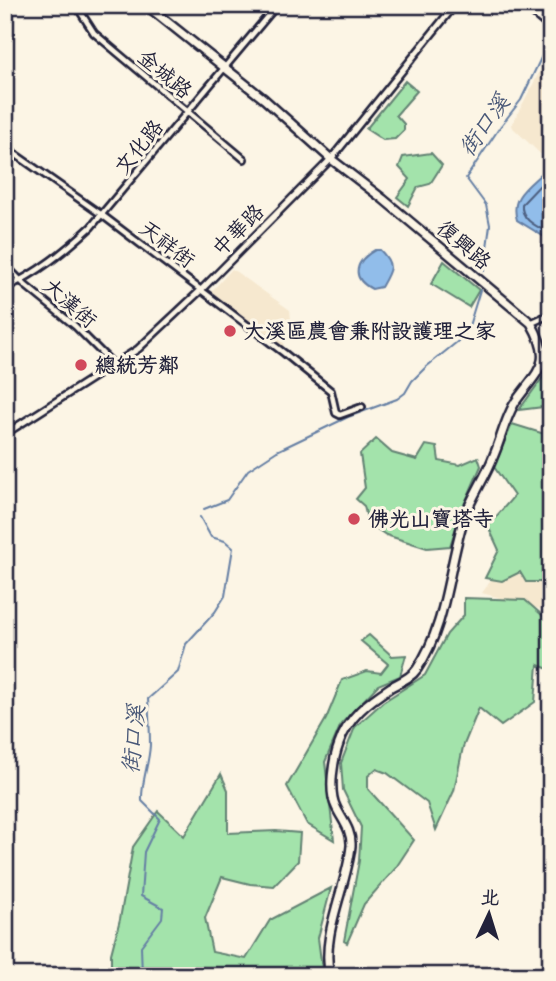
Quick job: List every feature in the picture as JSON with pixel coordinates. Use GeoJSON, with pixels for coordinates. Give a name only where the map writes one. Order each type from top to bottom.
{"type":"FeatureCollection","features":[{"type":"Feature","properties":{"kind":"main road","name":"復興路"},"geometry":{"type":"LineString","coordinates":[[146,5],[264,99],[331,159],[531,323]]}},
{"type":"Feature","properties":{"kind":"main road"},"geometry":{"type":"LineString","coordinates":[[330,976],[330,941],[351,844],[347,824],[335,806],[333,796],[334,763],[338,745],[362,707],[406,679],[416,669],[437,626],[465,516],[491,463],[514,403],[539,374],[541,340],[531,323]]}},
{"type":"Feature","properties":{"kind":"street","name":"金城路"},"geometry":{"type":"LineString","coordinates":[[76,5],[94,33],[244,159]]}},
{"type":"Feature","properties":{"kind":"street","name":"文化路"},"geometry":{"type":"LineString","coordinates":[[5,288],[29,277],[72,245],[102,215],[277,5]]}},
{"type":"Feature","properties":{"kind":"street","name":"中華路"},"geometry":{"type":"LineString","coordinates":[[5,435],[138,349],[201,290],[331,159],[455,5]]}},
{"type":"Feature","properties":{"kind":"street"},"geometry":{"type":"LineString","coordinates":[[523,5],[551,29]]}},
{"type":"Feature","properties":{"kind":"street","name":"天祥街"},"geometry":{"type":"LineString","coordinates":[[5,147],[102,215],[331,391],[336,413],[342,415],[362,407]]}},
{"type":"Feature","properties":{"kind":"street","name":"大漢街"},"geometry":{"type":"LineString","coordinates":[[5,265],[20,281],[75,326],[114,365]]}},
{"type":"Feature","properties":{"kind":"street"},"geometry":{"type":"LineString","coordinates":[[531,323],[551,314]]}},
{"type":"Feature","properties":{"kind":"shaded area"},"geometry":{"type":"Polygon","coordinates":[[[551,50],[551,164],[511,126],[551,50]]]}},
{"type":"Feature","properties":{"kind":"shaded area"},"geometry":{"type":"Polygon","coordinates":[[[232,269],[290,310],[291,320],[283,347],[211,292],[232,269]]]}},
{"type":"Feature","properties":{"kind":"shaded area"},"geometry":{"type":"Polygon","coordinates":[[[497,572],[551,578],[551,612],[482,593],[497,572]]]}},
{"type":"Feature","properties":{"kind":"green space"},"geometry":{"type":"Polygon","coordinates":[[[405,81],[417,91],[396,115],[404,124],[404,130],[395,139],[383,140],[366,129],[405,81]]]}},
{"type":"Feature","properties":{"kind":"green space"},"geometry":{"type":"Polygon","coordinates":[[[431,153],[442,165],[430,184],[418,187],[408,206],[397,197],[410,179],[399,167],[403,157],[431,153]]]}},
{"type":"Feature","properties":{"kind":"green space"},"geometry":{"type":"Polygon","coordinates":[[[444,261],[479,290],[469,307],[431,284],[444,261]]]}},
{"type":"Feature","properties":{"kind":"green space"},"geometry":{"type":"Polygon","coordinates":[[[551,366],[551,406],[519,410],[551,366]]]}},
{"type":"Feature","properties":{"kind":"green space"},"geometry":{"type":"Polygon","coordinates":[[[512,424],[551,436],[551,582],[526,582],[520,572],[502,581],[485,578],[499,550],[488,526],[514,496],[494,467],[512,424]]]}},
{"type":"Feature","properties":{"kind":"green space"},"geometry":{"type":"Polygon","coordinates":[[[376,439],[392,453],[417,460],[426,445],[437,447],[439,461],[460,465],[478,457],[481,466],[450,546],[427,548],[386,535],[368,523],[364,506],[356,499],[365,488],[360,454],[376,439]]]}},
{"type":"Feature","properties":{"kind":"green space"},"geometry":{"type":"Polygon","coordinates":[[[464,598],[525,600],[551,623],[551,670],[538,665],[535,702],[501,726],[479,708],[463,747],[454,791],[436,830],[427,803],[387,773],[376,769],[368,776],[368,789],[414,840],[395,869],[364,904],[347,943],[344,941],[359,861],[361,827],[343,790],[341,763],[355,727],[383,702],[425,675],[447,634],[464,615],[464,598]]]}},
{"type":"Feature","properties":{"kind":"green space"},"geometry":{"type":"Polygon","coordinates":[[[369,635],[392,656],[406,655],[400,676],[378,685],[341,724],[325,762],[334,840],[307,824],[287,786],[326,719],[342,680],[367,671],[381,673],[388,664],[361,641],[369,635]]]}},
{"type":"Feature","properties":{"kind":"green space"},"geometry":{"type":"Polygon","coordinates":[[[221,774],[228,790],[228,833],[300,833],[298,861],[274,886],[250,884],[222,877],[205,918],[212,952],[246,959],[270,920],[331,888],[318,938],[323,976],[111,976],[111,954],[133,847],[158,811],[184,836],[221,774]]]}},
{"type":"Feature","properties":{"kind":"water"},"geometry":{"type":"Polygon","coordinates":[[[542,173],[551,176],[551,241],[517,220],[515,212],[521,194],[542,173]]]}},
{"type":"Feature","properties":{"kind":"water"},"geometry":{"type":"Polygon","coordinates":[[[375,250],[380,250],[385,255],[390,268],[381,287],[372,289],[360,280],[358,270],[363,259],[375,250]]]}},
{"type":"Feature","properties":{"kind":"waterway","name":"街口溪"},"geometry":{"type":"LineString","coordinates":[[484,270],[490,225],[486,205],[466,178],[521,100],[551,37]]}},
{"type":"Feature","properties":{"kind":"waterway","name":"街口溪"},"geometry":{"type":"LineString","coordinates":[[204,509],[227,500],[248,470],[277,451],[348,417],[397,399],[405,393],[426,367],[462,338],[469,326],[480,290]]}},
{"type":"Feature","properties":{"kind":"waterway","name":"街口溪"},"geometry":{"type":"LineString","coordinates":[[142,976],[141,946],[162,918],[163,908],[141,896],[144,852],[160,819],[142,801],[150,745],[148,699],[178,672],[186,644],[215,612],[225,596],[233,548],[225,541],[211,537],[200,517]]}},
{"type":"Feature","properties":{"kind":"place","name":"大溪區農會兼附設護理之家"},"geometry":{"type":"Point","coordinates":[230,331]}},
{"type":"Feature","properties":{"kind":"place","name":"總統芳鄰"},"geometry":{"type":"Point","coordinates":[81,365]}},
{"type":"Feature","properties":{"kind":"place","name":"佛光山寶塔寺"},"geometry":{"type":"Point","coordinates":[354,519]}}]}
